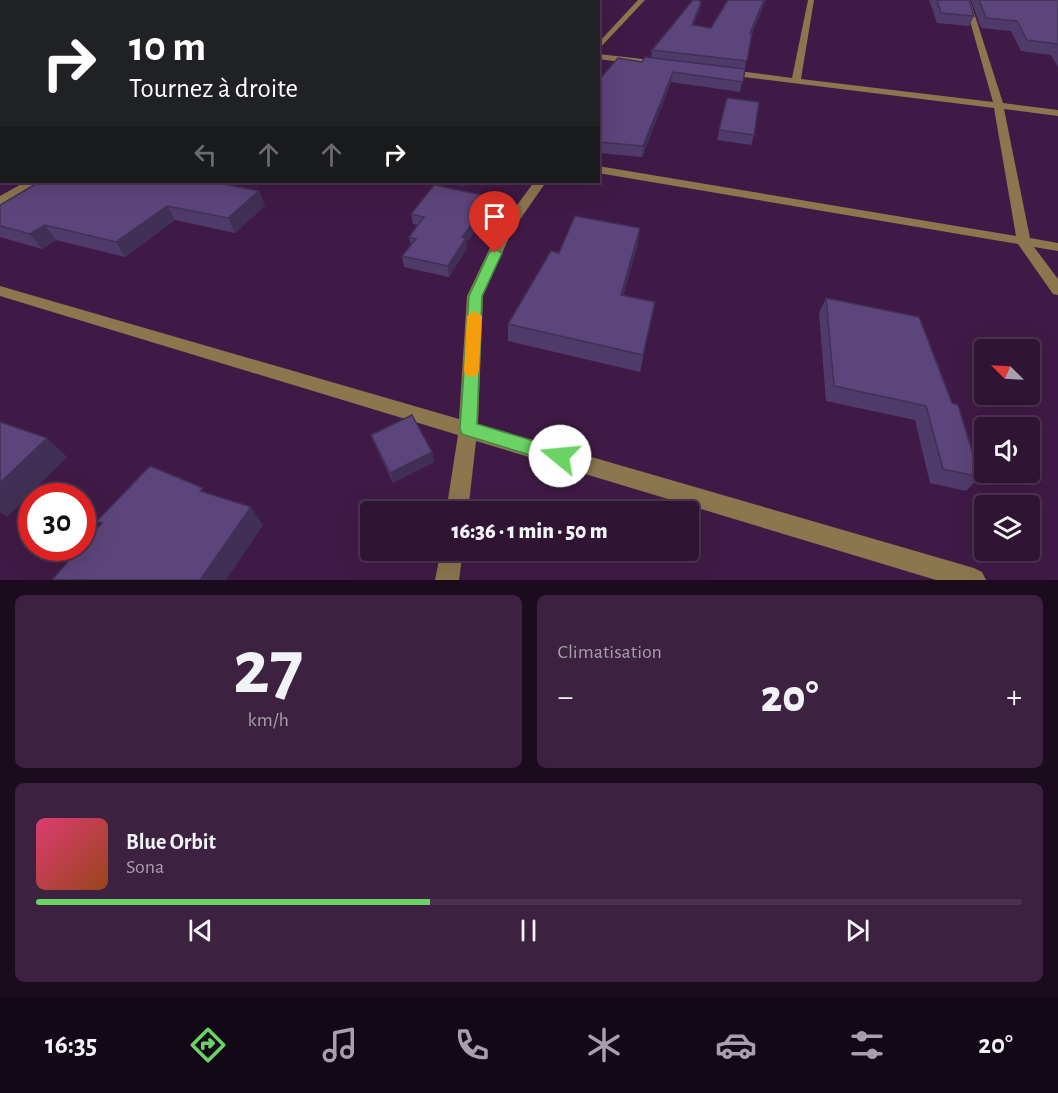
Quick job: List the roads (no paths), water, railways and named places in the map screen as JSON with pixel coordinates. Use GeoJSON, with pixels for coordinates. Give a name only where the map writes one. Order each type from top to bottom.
{"type":"FeatureCollection","features":[{"type":"Feature","properties":{"kind":"street"},"geometry":{"type":"LineString","coordinates":[[600,46],[642,0]]}},
{"type":"Feature","properties":{"kind":"street"},"geometry":{"type":"LineString","coordinates":[[796,82],[811,0]]}},
{"type":"Feature","properties":{"kind":"street"},"geometry":{"type":"LineString","coordinates":[[967,0],[999,106],[1024,243],[1058,290]]}},
{"type":"Feature","properties":{"kind":"street"},"geometry":{"type":"LineString","coordinates":[[600,56],[668,65]]}},
{"type":"Feature","properties":{"kind":"street"},"geometry":{"type":"LineString","coordinates":[[714,71],[1058,113]]}},
{"type":"Feature","properties":{"kind":"street"},"geometry":{"type":"LineString","coordinates":[[600,169],[1058,247]]}},
{"type":"Feature","properties":{"kind":"street"},"geometry":{"type":"LineString","coordinates":[[0,201],[31,183]]}},
{"type":"Feature","properties":{"kind":"street"},"geometry":{"type":"LineString","coordinates":[[458,501],[468,429],[476,296],[505,231],[539,183]]}},
{"type":"Feature","properties":{"kind":"street"},"geometry":{"type":"LineString","coordinates":[[0,291],[974,580]]}},
{"type":"Feature","properties":{"kind":"street"},"geometry":{"type":"LineString","coordinates":[[447,580],[450,561]]}}]}
